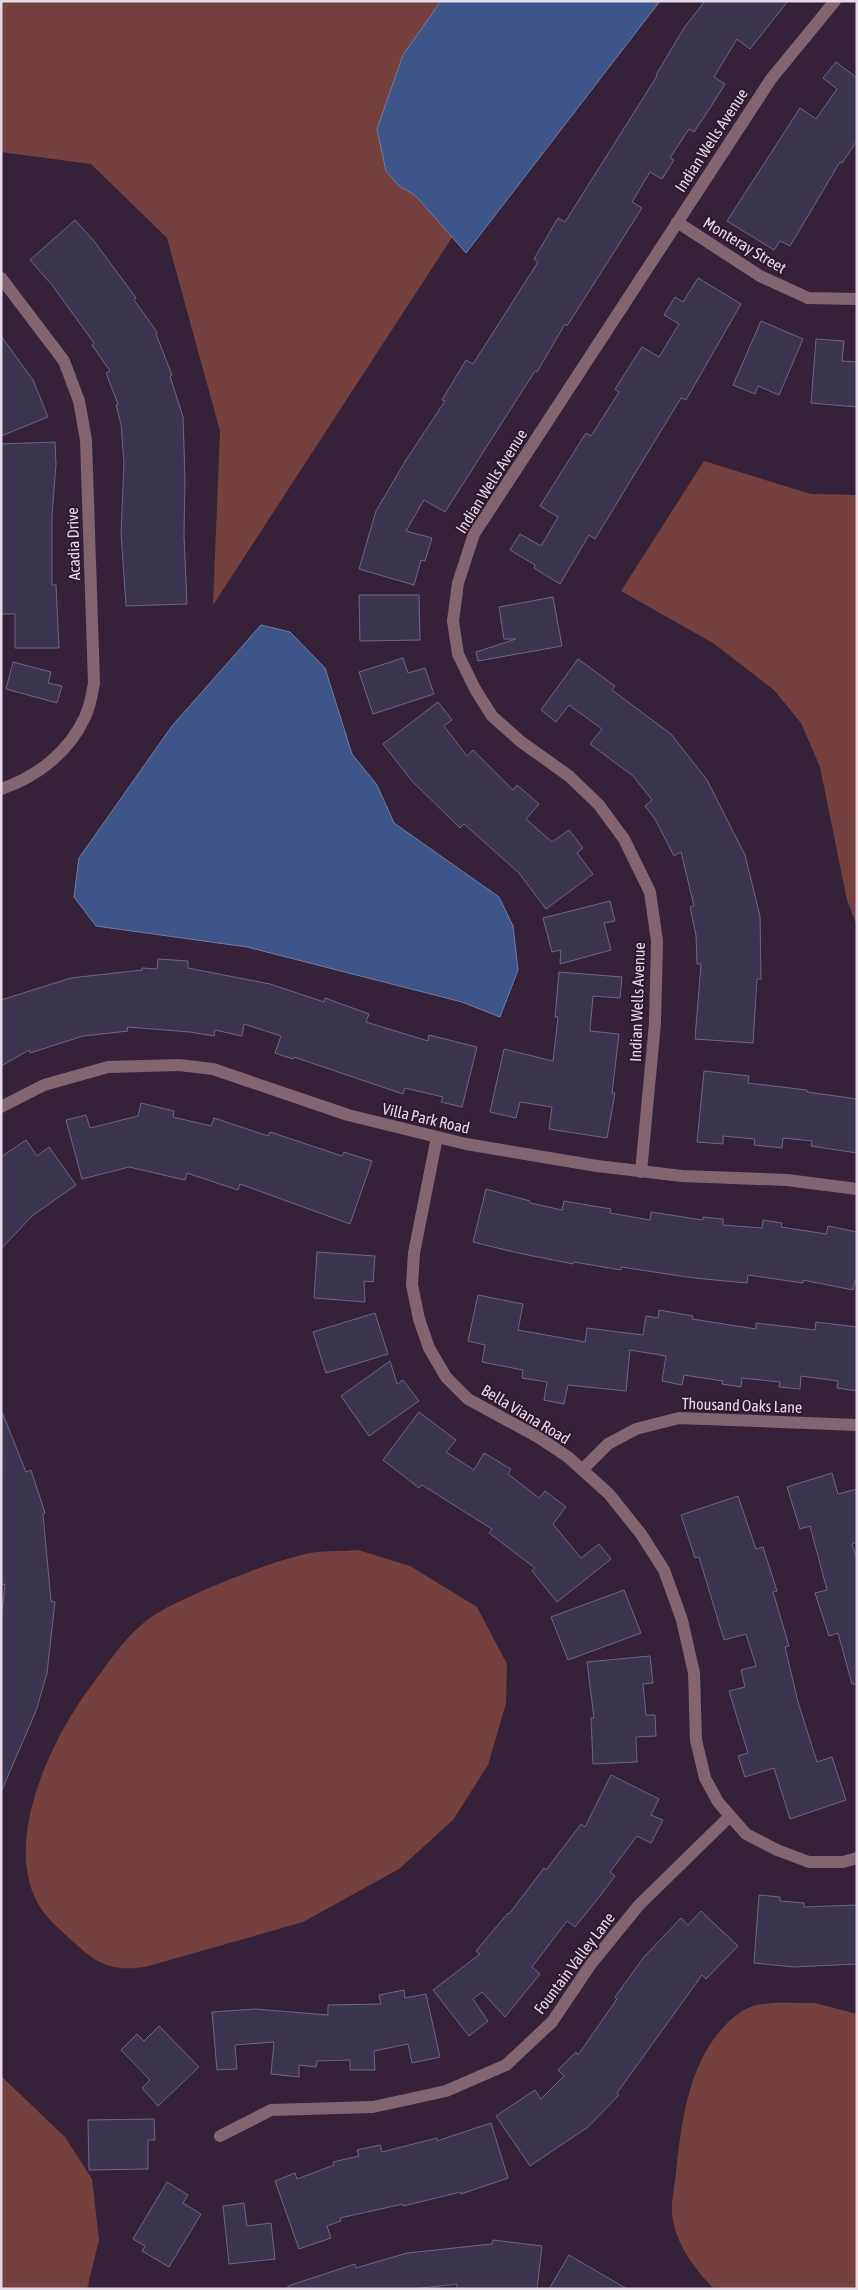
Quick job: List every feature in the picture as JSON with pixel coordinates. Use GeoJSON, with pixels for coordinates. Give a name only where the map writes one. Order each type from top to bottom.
{"type":"FeatureCollection","features":[{"type":"Feature","properties":{"kind":"street","name":"Indian Wells Avenue"},"geometry":{"type":"LineString","coordinates":[[641,1172],[655,1023],[657,941],[650,892],[624,838],[599,805],[569,776],[520,741],[492,716],[474,688],[458,654],[453,621],[458,583],[474,534],[771,79],[835,1]]}},
{"type":"Feature","properties":{"kind":"street","name":"Monteray Street"},"geometry":{"type":"LineString","coordinates":[[677,222],[760,276],[808,298],[857,299]]}},
{"type":"Feature","properties":{"kind":"street","name":"Acadia Drive"},"geometry":{"type":"LineString","coordinates":[[1,278],[64,361],[79,402],[86,440],[94,684],[85,717],[67,747],[38,773],[1,789]]}},
{"type":"Feature","properties":{"kind":"street","name":"Villa Park Road"},"geometry":{"type":"LineString","coordinates":[[1,1107],[44,1085],[108,1067],[179,1065],[213,1070],[348,1116],[476,1146],[641,1172],[682,1176],[787,1180],[857,1189]]}},
{"type":"Feature","properties":{"kind":"street","name":"Bella Viana Road"},"geometry":{"type":"LineString","coordinates":[[438,1137],[414,1252],[412,1285],[419,1319],[429,1348],[446,1377],[468,1399],[538,1437],[582,1470],[609,1494],[641,1534],[664,1570],[682,1620],[694,1672],[696,1740],[704,1778],[718,1802],[746,1834],[777,1850],[809,1862],[844,1862],[857,1858]]}},
{"type":"Feature","properties":{"kind":"street","name":"Thousand Oaks Lane"},"geometry":{"type":"LineString","coordinates":[[582,1470],[608,1444],[636,1429],[679,1418],[857,1425]]}},
{"type":"Feature","properties":{"kind":"street","name":"Fountain Valley Lane"},"geometry":{"type":"LineString","coordinates":[[220,2136],[271,2110],[372,2107],[446,2091],[506,2065],[552,2022],[591,1964],[639,1905],[730,1816]]}},
{"type":"Feature","properties":{"kind":"shaded area"},"geometry":{"type":"Polygon","coordinates":[[[1,1],[441,1],[403,55],[377,129],[386,171],[399,186],[415,195],[453,236],[213,605],[220,431],[167,238],[91,164],[1,152],[1,1]]]}},
{"type":"Feature","properties":{"kind":"shaded area"},"geometry":{"type":"Polygon","coordinates":[[[704,461],[811,494],[857,495],[857,926],[847,900],[820,767],[801,723],[774,690],[713,643],[621,591],[704,461]]]}},
{"type":"Feature","properties":{"kind":"shaded area"},"geometry":{"type":"Polygon","coordinates":[[[358,1550],[410,1566],[477,1607],[507,1664],[506,1703],[488,1765],[453,1820],[399,1869],[303,1922],[145,1967],[121,1968],[94,1959],[57,1926],[40,1907],[29,1881],[26,1852],[29,1821],[37,1790],[48,1759],[78,1704],[116,1652],[132,1634],[150,1618],[168,1607],[233,1578],[290,1558],[318,1552],[358,1550]]]}},
{"type":"Feature","properties":{"kind":"shaded area"},"geometry":{"type":"Polygon","coordinates":[[[815,2003],[857,2014],[857,2289],[714,2289],[699,2273],[681,2245],[672,2214],[681,2129],[691,2086],[709,2046],[722,2029],[738,2014],[746,2009],[765,2004],[815,2003]]]}},
{"type":"Feature","properties":{"kind":"shaded area"},"geometry":{"type":"Polygon","coordinates":[[[1,2076],[65,2137],[92,2179],[99,2240],[87,2289],[1,2289],[1,2076]]]}},
{"type":"Feature","properties":{"kind":"water"},"geometry":{"type":"Polygon","coordinates":[[[441,1],[660,1],[466,253],[415,195],[399,186],[386,171],[377,129],[403,55],[441,1]]]}},
{"type":"Feature","properties":{"kind":"water"},"geometry":{"type":"Polygon","coordinates":[[[261,625],[290,632],[325,668],[352,754],[377,785],[394,823],[499,897],[513,926],[518,970],[500,1017],[462,1002],[247,947],[96,926],[74,897],[79,858],[172,726],[261,625]]]}},
{"type":"Feature","properties":{"kind":"building"},"geometry":{"type":"Polygon","coordinates":[[[705,1],[788,1],[750,49],[737,39],[714,77],[725,84],[694,132],[689,129],[670,158],[674,160],[662,179],[650,172],[632,202],[642,208],[567,326],[565,324],[537,372],[535,371],[445,512],[424,500],[406,531],[432,538],[425,561],[421,560],[414,585],[359,569],[376,511],[406,460],[445,401],[442,400],[466,360],[473,364],[538,262],[534,259],[558,218],[565,222],[657,76],[684,28],[705,1]]]}},
{"type":"Feature","properties":{"kind":"building"},"geometry":{"type":"Polygon","coordinates":[[[836,62],[857,78],[857,141],[842,163],[840,162],[790,246],[780,241],[774,250],[727,221],[800,108],[816,119],[837,89],[823,78],[836,62]]]}},
{"type":"Feature","properties":{"kind":"building"},"geometry":{"type":"Polygon","coordinates":[[[75,220],[94,241],[136,298],[134,300],[157,332],[156,334],[172,375],[170,376],[183,417],[184,535],[187,604],[126,606],[121,533],[124,463],[121,424],[116,405],[118,404],[106,373],[110,371],[92,345],[94,343],[52,285],[30,260],[75,220]]]}},
{"type":"Feature","properties":{"kind":"building"},"geometry":{"type":"Polygon","coordinates":[[[698,278],[741,304],[686,400],[681,398],[595,539],[589,535],[560,584],[534,568],[535,565],[510,550],[520,534],[541,546],[558,517],[540,506],[586,433],[591,436],[619,392],[615,389],[642,347],[659,357],[679,324],[664,315],[675,297],[683,302],[698,278]]]}},
{"type":"Feature","properties":{"kind":"building"},"geometry":{"type":"Polygon","coordinates":[[[761,321],[803,339],[779,395],[758,386],[755,394],[733,385],[761,321]]]}},
{"type":"Feature","properties":{"kind":"building"},"geometry":{"type":"Polygon","coordinates":[[[1,336],[33,380],[48,417],[1,436],[1,336]]]}},
{"type":"Feature","properties":{"kind":"building"},"geometry":{"type":"Polygon","coordinates":[[[816,339],[844,341],[842,361],[857,362],[857,407],[811,403],[816,339]]]}},
{"type":"Feature","properties":{"kind":"building"},"geometry":{"type":"Polygon","coordinates":[[[55,442],[52,585],[56,585],[59,648],[15,648],[15,614],[1,614],[1,444],[55,442]]]}},
{"type":"Feature","properties":{"kind":"building"},"geometry":{"type":"Polygon","coordinates":[[[359,595],[419,595],[420,640],[360,641],[359,595]]]}},
{"type":"Feature","properties":{"kind":"building"},"geometry":{"type":"Polygon","coordinates":[[[553,597],[562,646],[478,661],[476,652],[516,639],[504,639],[499,607],[553,597]]]}},
{"type":"Feature","properties":{"kind":"building"},"geometry":{"type":"Polygon","coordinates":[[[403,658],[408,673],[425,668],[434,694],[373,714],[359,672],[403,658]]]}},
{"type":"Feature","properties":{"kind":"building"},"geometry":{"type":"Polygon","coordinates":[[[578,659],[615,686],[612,690],[671,734],[707,780],[745,855],[760,916],[761,979],[757,979],[753,1043],[695,1039],[701,964],[697,964],[696,935],[690,907],[694,906],[681,852],[674,856],[655,819],[645,806],[652,800],[633,776],[590,744],[602,729],[569,705],[556,722],[541,710],[578,659]]]}},
{"type":"Feature","properties":{"kind":"building"},"geometry":{"type":"Polygon","coordinates":[[[13,662],[51,672],[48,683],[62,686],[57,703],[6,689],[13,662]]]}},
{"type":"Feature","properties":{"kind":"building"},"geometry":{"type":"Polygon","coordinates":[[[438,702],[452,720],[444,726],[467,756],[473,750],[513,790],[517,785],[539,804],[526,819],[552,842],[569,830],[583,848],[577,853],[593,874],[546,909],[519,873],[464,824],[460,828],[412,781],[383,744],[438,702]]]}},
{"type":"Feature","properties":{"kind":"building"},"geometry":{"type":"Polygon","coordinates":[[[610,901],[615,921],[604,923],[611,950],[560,964],[561,950],[552,952],[543,918],[610,901]]]}},
{"type":"Feature","properties":{"kind":"building"},"geometry":{"type":"Polygon","coordinates":[[[158,959],[188,961],[188,968],[270,984],[324,1002],[325,998],[369,1014],[366,1022],[428,1041],[429,1035],[477,1047],[462,1107],[441,1102],[443,1097],[405,1088],[403,1094],[294,1057],[293,1059],[275,1053],[281,1036],[244,1024],[242,1036],[215,1030],[214,1036],[190,1032],[127,1027],[128,1031],[83,1036],[30,1053],[29,1050],[1,1066],[1,1000],[71,978],[142,970],[142,968],[157,969],[158,959]]]}},
{"type":"Feature","properties":{"kind":"building"},"geometry":{"type":"Polygon","coordinates":[[[559,972],[622,977],[620,998],[593,996],[590,1031],[619,1034],[612,1093],[615,1093],[607,1138],[549,1129],[552,1107],[520,1102],[516,1118],[490,1112],[504,1049],[553,1061],[558,1017],[555,1017],[559,972]]]}},
{"type":"Feature","properties":{"kind":"building"},"geometry":{"type":"Polygon","coordinates":[[[704,1071],[749,1076],[748,1083],[807,1090],[807,1092],[857,1099],[857,1153],[811,1146],[812,1141],[783,1138],[782,1148],[754,1145],[755,1139],[723,1136],[723,1144],[697,1142],[704,1071]]]}},
{"type":"Feature","properties":{"kind":"building"},"geometry":{"type":"Polygon","coordinates":[[[141,1103],[174,1111],[173,1117],[211,1126],[214,1118],[268,1136],[270,1132],[342,1156],[344,1152],[372,1161],[350,1224],[240,1184],[238,1190],[187,1173],[185,1180],[129,1167],[82,1179],[66,1120],[86,1115],[90,1128],[138,1116],[141,1103]]]}},
{"type":"Feature","properties":{"kind":"building"},"geometry":{"type":"Polygon","coordinates":[[[26,1140],[37,1156],[49,1147],[76,1185],[32,1216],[1,1249],[1,1157],[26,1140]]]}},
{"type":"Feature","properties":{"kind":"building"},"geometry":{"type":"Polygon","coordinates":[[[486,1189],[530,1201],[530,1203],[562,1210],[564,1201],[611,1209],[610,1213],[650,1220],[651,1212],[703,1220],[703,1217],[723,1219],[723,1225],[762,1228],[763,1220],[782,1223],[781,1227],[826,1234],[828,1226],[857,1232],[857,1281],[855,1281],[853,1290],[803,1280],[803,1283],[748,1275],[747,1283],[694,1278],[621,1267],[621,1270],[574,1262],[573,1264],[473,1242],[486,1189]]]}},
{"type":"Feature","properties":{"kind":"building"},"geometry":{"type":"Polygon","coordinates":[[[317,1252],[375,1256],[373,1282],[364,1281],[365,1302],[314,1298],[317,1252]]]}},
{"type":"Feature","properties":{"kind":"building"},"geometry":{"type":"Polygon","coordinates":[[[478,1295],[523,1304],[518,1330],[585,1342],[587,1328],[643,1335],[646,1316],[658,1318],[659,1310],[693,1316],[692,1319],[756,1329],[756,1323],[815,1330],[816,1322],[857,1327],[857,1391],[837,1388],[838,1381],[801,1376],[800,1389],[779,1387],[780,1382],[742,1378],[741,1387],[722,1384],[723,1381],[684,1375],[682,1385],[662,1381],[666,1356],[630,1350],[626,1391],[568,1385],[564,1404],[544,1400],[547,1382],[522,1378],[523,1370],[482,1362],[485,1345],[468,1341],[478,1295]]]}},
{"type":"Feature","properties":{"kind":"building"},"geometry":{"type":"Polygon","coordinates":[[[375,1313],[388,1354],[326,1373],[313,1332],[375,1313]]]}},
{"type":"Feature","properties":{"kind":"building"},"geometry":{"type":"Polygon","coordinates":[[[390,1361],[397,1384],[403,1380],[419,1401],[369,1436],[341,1396],[390,1361]]]}},
{"type":"Feature","properties":{"kind":"building"},"geometry":{"type":"Polygon","coordinates":[[[2,1412],[26,1472],[31,1470],[45,1513],[43,1514],[51,1601],[55,1602],[47,1673],[36,1711],[1,1792],[1,1621],[5,1584],[1,1585],[2,1412]]]}},
{"type":"Feature","properties":{"kind":"building"},"geometry":{"type":"Polygon","coordinates":[[[419,1412],[456,1440],[446,1452],[474,1470],[484,1453],[511,1469],[508,1474],[539,1498],[545,1491],[566,1507],[553,1524],[581,1558],[599,1544],[611,1559],[557,1602],[532,1571],[535,1568],[489,1533],[492,1529],[422,1485],[419,1488],[383,1460],[419,1412]]]}},
{"type":"Feature","properties":{"kind":"building"},"geometry":{"type":"Polygon","coordinates":[[[832,1473],[838,1494],[857,1489],[857,1542],[852,1544],[857,1560],[857,1684],[852,1684],[838,1633],[829,1636],[815,1593],[827,1590],[810,1526],[800,1529],[787,1487],[832,1473]]]}},
{"type":"Feature","properties":{"kind":"building"},"geometry":{"type":"Polygon","coordinates":[[[738,1496],[756,1549],[763,1547],[777,1591],[773,1592],[789,1646],[785,1647],[798,1702],[817,1762],[832,1757],[846,1800],[790,1819],[774,1768],[745,1777],[738,1756],[748,1753],[729,1691],[745,1687],[741,1670],[756,1666],[746,1634],[724,1640],[699,1557],[695,1558],[681,1515],[738,1496]]]}},
{"type":"Feature","properties":{"kind":"building"},"geometry":{"type":"Polygon","coordinates":[[[624,1590],[641,1633],[568,1660],[551,1617],[624,1590]]]}},
{"type":"Feature","properties":{"kind":"building"},"geometry":{"type":"Polygon","coordinates":[[[650,1656],[653,1683],[643,1684],[646,1715],[655,1715],[656,1736],[636,1737],[637,1762],[593,1764],[591,1718],[594,1718],[587,1662],[650,1656]]]}},
{"type":"Feature","properties":{"kind":"building"},"geometry":{"type":"Polygon","coordinates":[[[611,1775],[659,1799],[651,1815],[663,1820],[651,1843],[637,1836],[610,1872],[615,1876],[600,1896],[575,1927],[567,1921],[532,1967],[540,1974],[505,2017],[482,1992],[473,1999],[488,2021],[469,2036],[433,1990],[480,1954],[476,1951],[509,1914],[544,1868],[546,1870],[581,1824],[585,1827],[611,1775]]]}},
{"type":"Feature","properties":{"kind":"building"},"geometry":{"type":"Polygon","coordinates":[[[759,1895],[780,1897],[780,1901],[804,1903],[804,1907],[857,1905],[857,1964],[793,1967],[754,1963],[759,1895]]]}},
{"type":"Feature","properties":{"kind":"building"},"geometry":{"type":"Polygon","coordinates":[[[701,1911],[738,1946],[706,1979],[702,1975],[617,2093],[619,2095],[588,2127],[530,2166],[496,2116],[535,2090],[541,2099],[564,2076],[558,2070],[576,2052],[578,2055],[617,1999],[615,1997],[644,1957],[681,1918],[688,1925],[701,1911]]]}},
{"type":"Feature","properties":{"kind":"building"},"geometry":{"type":"Polygon","coordinates":[[[404,1990],[405,1998],[426,1994],[440,2057],[412,2063],[408,2044],[374,2051],[375,2070],[350,2070],[350,2060],[317,2061],[316,2067],[299,2065],[299,2077],[271,2074],[274,2042],[235,2045],[237,2069],[217,2070],[212,2012],[255,2009],[328,2015],[328,2005],[381,2004],[379,1995],[404,1990]]]}},
{"type":"Feature","properties":{"kind":"building"},"geometry":{"type":"Polygon","coordinates":[[[159,2026],[199,2067],[158,2106],[142,2088],[150,2080],[121,2050],[137,2034],[144,2041],[159,2026]]]}},
{"type":"Feature","properties":{"kind":"building"},"geometry":{"type":"Polygon","coordinates":[[[154,2119],[155,2140],[148,2140],[148,2169],[89,2170],[88,2120],[154,2119]]]}},
{"type":"Feature","properties":{"kind":"building"},"geometry":{"type":"Polygon","coordinates":[[[491,2123],[508,2178],[461,2194],[461,2192],[403,2206],[403,2204],[340,2218],[341,2221],[327,2226],[331,2238],[299,2249],[275,2181],[295,2173],[297,2179],[334,2165],[333,2162],[359,2156],[357,2150],[380,2145],[382,2152],[437,2138],[437,2141],[491,2123]]]}},
{"type":"Feature","properties":{"kind":"building"},"geometry":{"type":"Polygon","coordinates":[[[167,2182],[188,2195],[183,2203],[201,2214],[169,2267],[142,2251],[145,2246],[133,2239],[167,2182]]]}},
{"type":"Feature","properties":{"kind":"building"},"geometry":{"type":"Polygon","coordinates":[[[244,2203],[247,2226],[271,2223],[275,2259],[229,2264],[223,2206],[244,2203]]]}},
{"type":"Feature","properties":{"kind":"building"},"geometry":{"type":"Polygon","coordinates":[[[493,2240],[542,2246],[537,2289],[457,2289],[457,2284],[413,2289],[288,2289],[288,2286],[355,2264],[356,2268],[407,2253],[492,2244],[493,2240]]]}},
{"type":"Feature","properties":{"kind":"building"},"geometry":{"type":"Polygon","coordinates":[[[569,2255],[627,2289],[549,2289],[569,2255]]]}}]}
